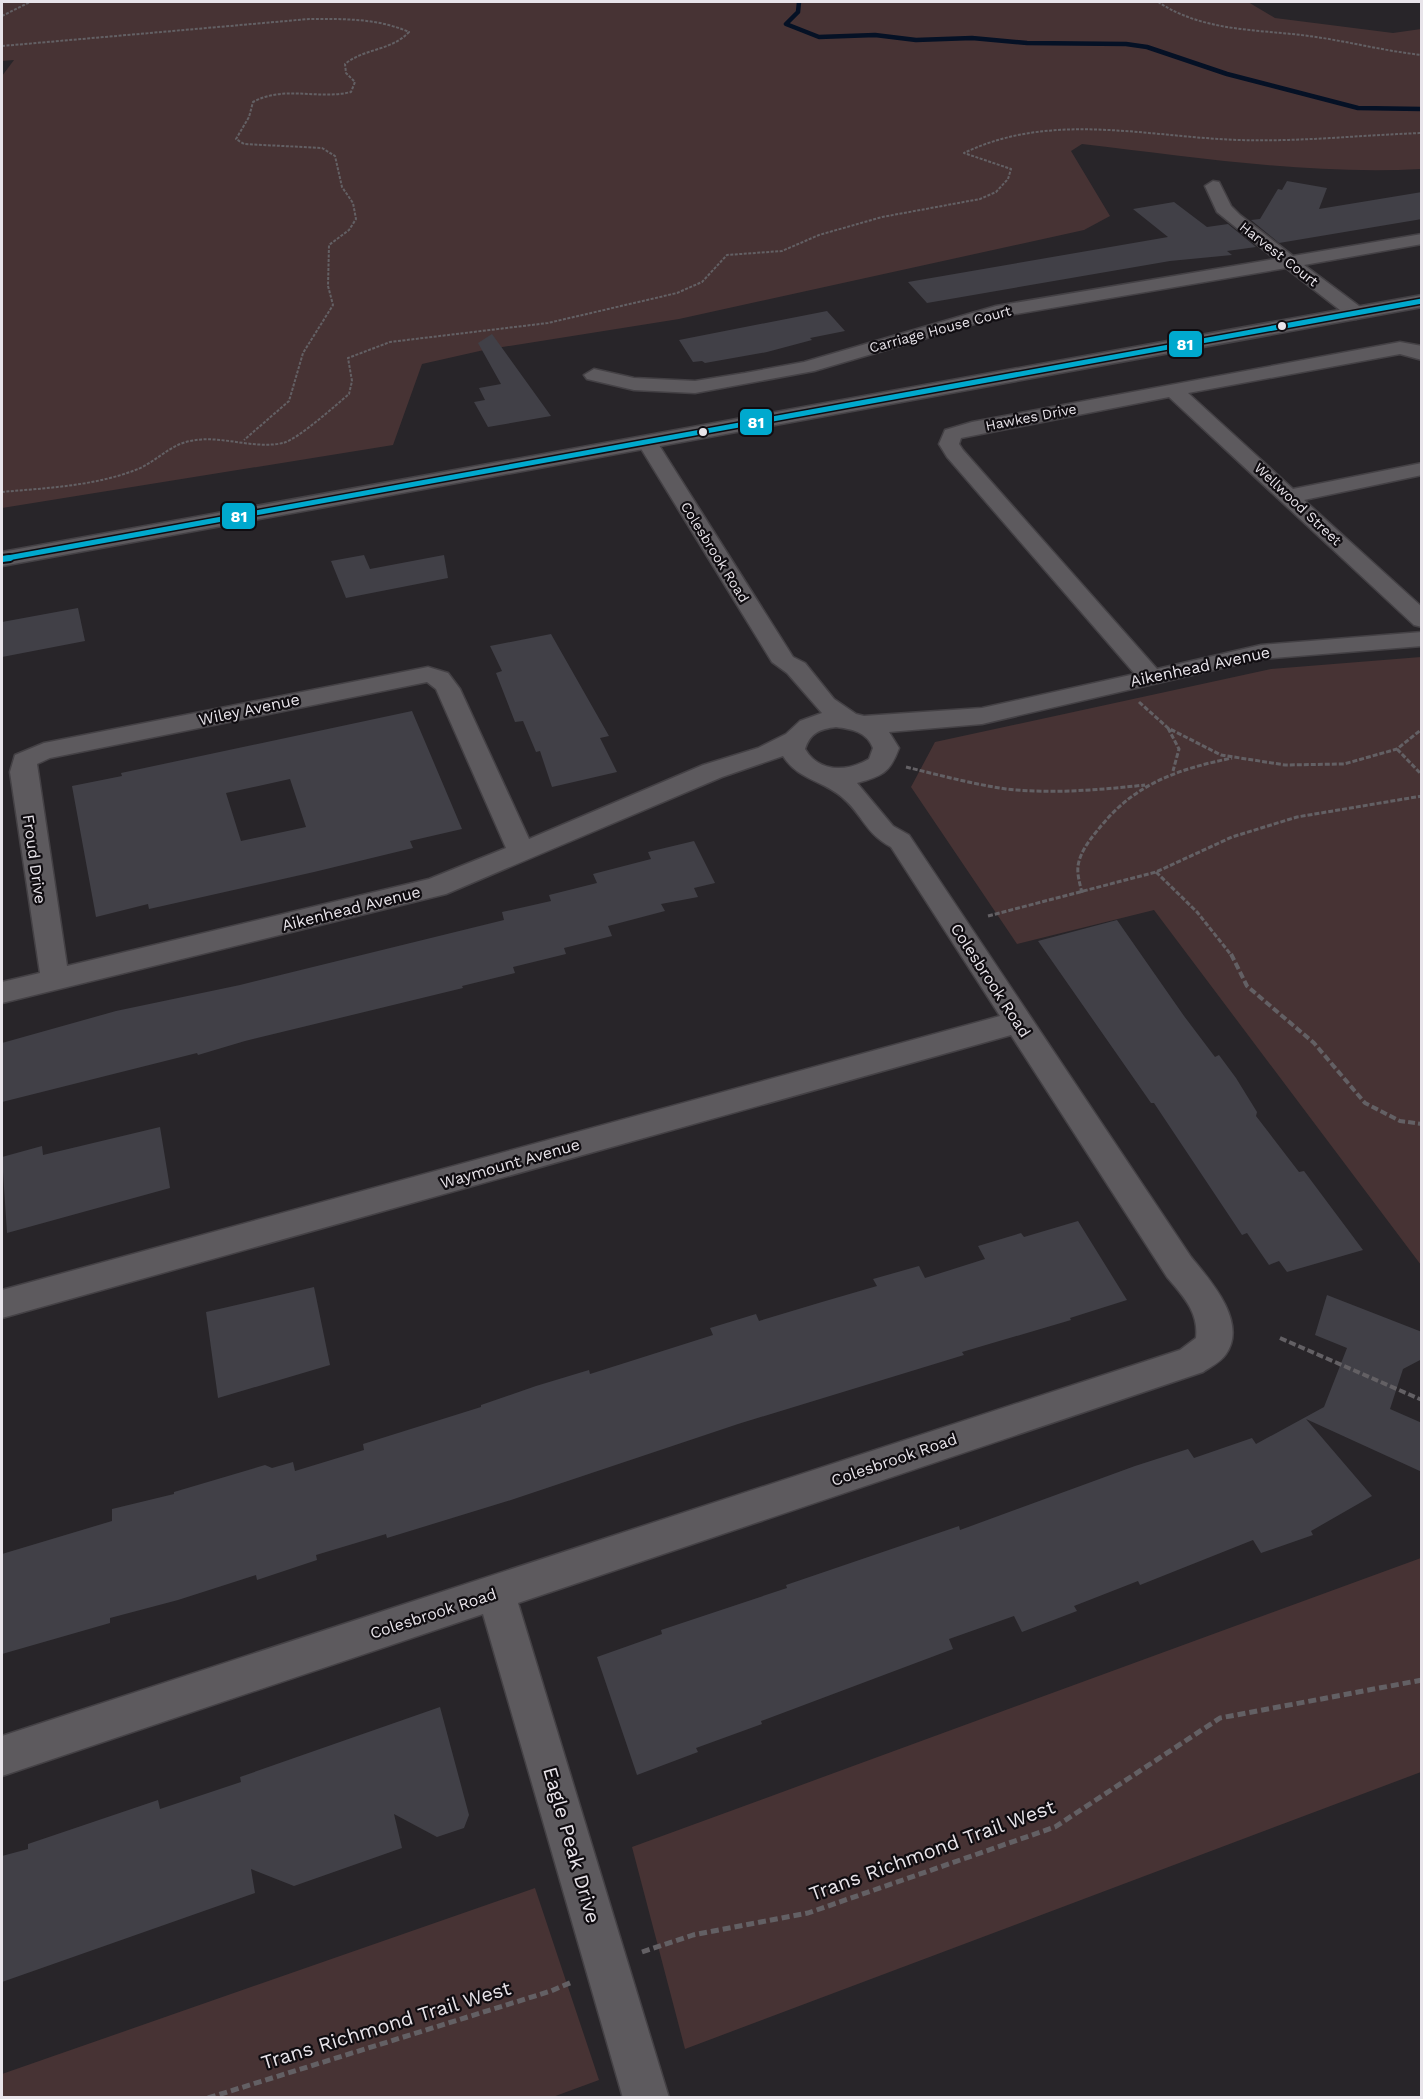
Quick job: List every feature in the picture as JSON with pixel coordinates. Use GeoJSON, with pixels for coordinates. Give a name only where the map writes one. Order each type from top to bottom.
{"type":"FeatureCollection","features":[{"type":"Feature","properties":{"kind":"main road"},"geometry":{"type":"LineString","coordinates":[[2,560],[1422,301]]}},
{"type":"Feature","properties":{"kind":"street","name":"Harvest Court"},"geometry":{"type":"LineString","coordinates":[[1213,186],[1223,208],[1234,219],[1356,313]]}},
{"type":"Feature","properties":{"kind":"street","name":"Carriage House Court"},"geometry":{"type":"LineString","coordinates":[[594,375],[634,384],[695,387],[745,379],[807,367],[996,312],[1422,239]]}},
{"type":"Feature","properties":{"kind":"street","name":"Hawkes Drive"},"geometry":{"type":"LineString","coordinates":[[1150,676],[954,453],[950,444],[952,434],[960,430],[1400,348],[1412,349],[1422,354]]}},
{"type":"Feature","properties":{"kind":"street","name":"Wellwood Street"},"geometry":{"type":"LineString","coordinates":[[1173,390],[1422,620]]}},
{"type":"Feature","properties":{"kind":"street","name":"Colesbrook Road"},"geometry":{"type":"LineString","coordinates":[[647,442],[784,662],[796,668],[825,704],[883,740],[889,762],[879,785],[899,829],[900,841]]}},
{"type":"Feature","properties":{"kind":"street"},"geometry":{"type":"LineString","coordinates":[[1290,496],[1422,469]]}},
{"type":"Feature","properties":{"kind":"street","name":"Aikenhead Avenue"},"geometry":{"type":"LineString","coordinates":[[2,992],[409,894],[466,876],[687,784],[703,773],[764,756],[821,721],[912,724],[956,717],[982,716],[1261,652],[1422,639]]}},
{"type":"Feature","properties":{"kind":"street","name":"Colesbrook Road"},"geometry":{"type":"LineString","coordinates":[[2,1756],[1191,1360],[1213,1346],[1217,1325],[1206,1299],[1179,1267],[900,841],[884,832],[853,792],[803,766],[796,758],[792,749],[804,718],[781,672],[784,662]]}},
{"type":"Feature","properties":{"kind":"street","name":"Wiley Avenue"},"geometry":{"type":"LineString","coordinates":[[44,752],[418,674],[434,674],[443,680],[448,689],[522,854]]}},
{"type":"Feature","properties":{"kind":"street","name":"Aikenhead Avenue"},"geometry":{"type":"LineString","coordinates":[[687,784],[710,784],[776,772],[860,775],[889,762],[909,743],[956,728],[982,716]]}},
{"type":"Feature","properties":{"kind":"street","name":"Froud Drive"},"geometry":{"type":"LineString","coordinates":[[44,752],[24,761],[22,772],[55,979]]}},
{"type":"Feature","properties":{"kind":"street","name":"Waymount Avenue"},"geometry":{"type":"LineString","coordinates":[[2,1304],[1019,1022]]}},
{"type":"Feature","properties":{"kind":"street","name":"Eagle Peak Drive"},"geometry":{"type":"LineString","coordinates":[[496,1592],[646,2097]]}},
{"type":"Feature","properties":{"kind":"path"},"geometry":{"type":"LineString","coordinates":[[2,16],[30,2]]}},
{"type":"Feature","properties":{"kind":"path"},"geometry":{"type":"LineString","coordinates":[[1158,2],[1170,11],[1205,23],[1307,36],[1422,55]]}},
{"type":"Feature","properties":{"kind":"path"},"geometry":{"type":"LineString","coordinates":[[2,46],[76,41],[237,23],[322,18],[387,21],[401,24],[409,32],[402,41],[385,50],[354,55],[345,64],[346,73],[355,82],[351,92],[339,96],[265,93],[253,102],[252,113],[241,127],[236,139],[244,144],[322,148],[335,156],[342,187],[353,203],[356,219],[349,230],[329,245],[328,286],[333,305],[303,353],[289,401],[244,440]]}},
{"type":"Feature","properties":{"kind":"path"},"geometry":{"type":"LineString","coordinates":[[2,492],[81,481],[134,470],[155,461],[186,441],[217,437],[244,440],[259,445],[287,443],[349,393],[352,378],[348,358],[390,342],[549,323],[624,306],[677,293],[702,282],[727,255],[782,251],[819,235],[882,217],[980,199],[996,192],[1008,179],[1011,168],[964,153],[979,143],[1009,135],[1123,129],[1216,139],[1250,139],[1422,132]]}},
{"type":"Feature","properties":{"kind":"path"},"geometry":{"type":"LineString","coordinates":[[1138,701],[1168,728],[1221,755],[1285,765],[1344,764],[1397,749],[1422,729]]}},
{"type":"Feature","properties":{"kind":"path"},"geometry":{"type":"LineString","coordinates":[[1168,728],[1179,749],[1172,772]]}},
{"type":"Feature","properties":{"kind":"path"},"geometry":{"type":"LineString","coordinates":[[1397,749],[1422,775]]}},
{"type":"Feature","properties":{"kind":"path"},"geometry":{"type":"LineString","coordinates":[[1082,893],[1078,865],[1091,838],[1114,807],[1145,785],[1172,772],[1235,757]]}},
{"type":"Feature","properties":{"kind":"path"},"geometry":{"type":"LineString","coordinates":[[889,762],[988,786],[1042,791],[1090,791],[1145,785]]}},
{"type":"Feature","properties":{"kind":"path"},"geometry":{"type":"LineString","coordinates":[[988,916],[1156,872],[1232,837],[1297,817],[1422,796]]}},
{"type":"Feature","properties":{"kind":"path"},"geometry":{"type":"LineString","coordinates":[[1156,872],[1197,912],[1230,951],[1247,986],[1314,1043],[1365,1103],[1400,1121],[1422,1124]]}},
{"type":"Feature","properties":{"kind":"path"},"geometry":{"type":"LineString","coordinates":[[1280,1338],[1422,1400]]}},
{"type":"Feature","properties":{"kind":"path","name":"Trans Richmond Trail West"},"geometry":{"type":"LineString","coordinates":[[642,1952],[693,1935],[808,1914],[1055,1827],[1220,1718],[1422,1680]]}},
{"type":"Feature","properties":{"kind":"path","name":"Trans Richmond Trail West"},"geometry":{"type":"LineString","coordinates":[[208,2097],[551,1991],[572,1982]]}},
{"type":"Feature","properties":{"kind":"shaded area"},"geometry":{"type":"Polygon","coordinates":[[[2,2],[1248,2],[1275,18],[1393,33],[1421,29],[1421,169],[1294,167],[1082,144],[1071,151],[1110,216],[1084,230],[679,319],[484,350],[422,364],[393,445],[2,508],[2,76],[14,60],[2,61],[2,2]]]}},
{"type":"Feature","properties":{"kind":"shaded area"},"geometry":{"type":"Polygon","coordinates":[[[1422,657],[1421,1265],[1154,910],[1017,944],[911,787],[935,742],[1271,669],[1422,657]]]}},
{"type":"Feature","properties":{"kind":"shaded area"},"geometry":{"type":"Polygon","coordinates":[[[1421,1558],[1421,1772],[685,2049],[632,1847],[1421,1558]]]}},
{"type":"Feature","properties":{"kind":"shaded area"},"geometry":{"type":"Polygon","coordinates":[[[535,1888],[599,2080],[550,2098],[2,2097],[2,2074],[535,1888]]]}},
{"type":"Feature","properties":{"kind":"building"},"geometry":{"type":"Polygon","coordinates":[[[1287,181],[1327,188],[1319,209],[1422,192],[1422,219],[1279,243],[1251,220],[1260,219],[1278,189],[1282,190],[1287,181]]]}},
{"type":"Feature","properties":{"kind":"building"},"geometry":{"type":"Polygon","coordinates":[[[1174,202],[1207,227],[1228,224],[1256,247],[1227,251],[1232,255],[1170,261],[927,303],[908,282],[1168,237],[1133,209],[1174,202]]]}},
{"type":"Feature","properties":{"kind":"building"},"geometry":{"type":"Polygon","coordinates":[[[827,311],[845,331],[810,338],[812,340],[767,352],[705,363],[693,362],[679,340],[827,311]]]}},
{"type":"Feature","properties":{"kind":"building"},"geometry":{"type":"Polygon","coordinates":[[[492,334],[551,416],[488,427],[474,402],[485,400],[479,388],[501,384],[478,343],[492,334]]]}},
{"type":"Feature","properties":{"kind":"building"},"geometry":{"type":"Polygon","coordinates":[[[364,555],[370,569],[444,555],[448,578],[346,598],[331,561],[364,555]]]}},
{"type":"Feature","properties":{"kind":"building"},"geometry":{"type":"Polygon","coordinates":[[[78,608],[85,641],[2,657],[2,622],[78,608]]]}},
{"type":"Feature","properties":{"kind":"building"},"geometry":{"type":"Polygon","coordinates":[[[551,634],[609,736],[600,738],[617,772],[552,787],[540,751],[536,752],[523,721],[515,722],[496,673],[502,671],[490,646],[551,634]]]}},
{"type":"Feature","properties":{"kind":"building"},"geometry":{"type":"Polygon","coordinates":[[[412,711],[462,829],[410,841],[413,848],[314,872],[149,909],[148,904],[96,917],[72,786],[122,776],[121,773],[412,711]],[[290,779],[226,793],[241,841],[306,827],[290,779]]]}},
{"type":"Feature","properties":{"kind":"building"},"geometry":{"type":"Polygon","coordinates":[[[694,841],[715,883],[694,888],[698,897],[661,904],[665,911],[608,926],[612,936],[564,948],[566,954],[513,967],[515,973],[462,986],[463,988],[2,1102],[2,1043],[116,1011],[240,985],[504,920],[502,912],[551,901],[549,895],[597,883],[593,874],[651,859],[648,852],[694,841]]]}},
{"type":"Feature","properties":{"kind":"building"},"geometry":{"type":"Polygon","coordinates":[[[1117,920],[1184,1016],[1215,1057],[1219,1055],[1236,1078],[1257,1112],[1256,1116],[1299,1172],[1304,1171],[1363,1250],[1287,1272],[1279,1261],[1269,1265],[1247,1233],[1242,1235],[1154,1103],[1151,1103],[1038,941],[1117,920]]]}},
{"type":"Feature","properties":{"kind":"building"},"geometry":{"type":"Polygon","coordinates":[[[160,1127],[170,1188],[7,1233],[2,1157],[42,1146],[43,1155],[160,1127]]]}},
{"type":"Feature","properties":{"kind":"building"},"geometry":{"type":"Polygon","coordinates":[[[1078,1221],[1127,1300],[1070,1318],[1071,1320],[962,1352],[964,1355],[738,1424],[511,1500],[387,1538],[386,1534],[316,1555],[317,1560],[257,1580],[256,1575],[178,1600],[110,1618],[110,1623],[2,1654],[2,1554],[112,1521],[112,1509],[174,1494],[174,1492],[265,1465],[272,1468],[293,1462],[295,1471],[364,1450],[363,1444],[481,1407],[481,1405],[536,1386],[589,1370],[590,1374],[713,1335],[710,1328],[756,1314],[759,1321],[877,1286],[873,1279],[919,1266],[925,1278],[985,1259],[978,1246],[1021,1233],[1024,1237],[1078,1221]]]}},
{"type":"Feature","properties":{"kind":"building"},"geometry":{"type":"Polygon","coordinates":[[[314,1287],[330,1365],[218,1398],[206,1312],[314,1287]]]}},
{"type":"Feature","properties":{"kind":"building"},"geometry":{"type":"Polygon","coordinates":[[[1327,1295],[1422,1332],[1422,1359],[1403,1369],[1390,1409],[1422,1423],[1422,1472],[1306,1419],[1372,1496],[1311,1531],[1313,1535],[1261,1553],[1253,1540],[1140,1585],[1138,1581],[1074,1606],[1077,1611],[1022,1632],[1014,1616],[949,1639],[953,1649],[761,1721],[762,1724],[696,1748],[698,1752],[637,1775],[597,1657],[662,1634],[661,1630],[787,1588],[786,1585],[959,1526],[960,1530],[1135,1466],[1188,1449],[1194,1458],[1252,1438],[1256,1444],[1324,1407],[1347,1348],[1315,1335],[1327,1295]]]}},
{"type":"Feature","properties":{"kind":"building"},"geometry":{"type":"Polygon","coordinates":[[[440,1707],[469,1815],[464,1828],[437,1837],[394,1814],[402,1848],[294,1886],[251,1869],[255,1893],[2,1982],[2,1856],[28,1849],[28,1844],[158,1800],[160,1809],[241,1782],[240,1777],[440,1707]]]}},
{"type":"Feature","properties":{"kind":"waterway"},"geometry":{"type":"LineString","coordinates":[[799,2],[798,12],[786,24],[819,37],[875,35],[916,40],[972,38],[1027,43],[1126,44],[1147,47],[1227,74],[1358,108],[1422,109]]}},
{"type":"Feature","properties":{"kind":"transit line","name":"81"},"geometry":{"type":"LineString","coordinates":[[2,559],[1422,301]]}}]}
